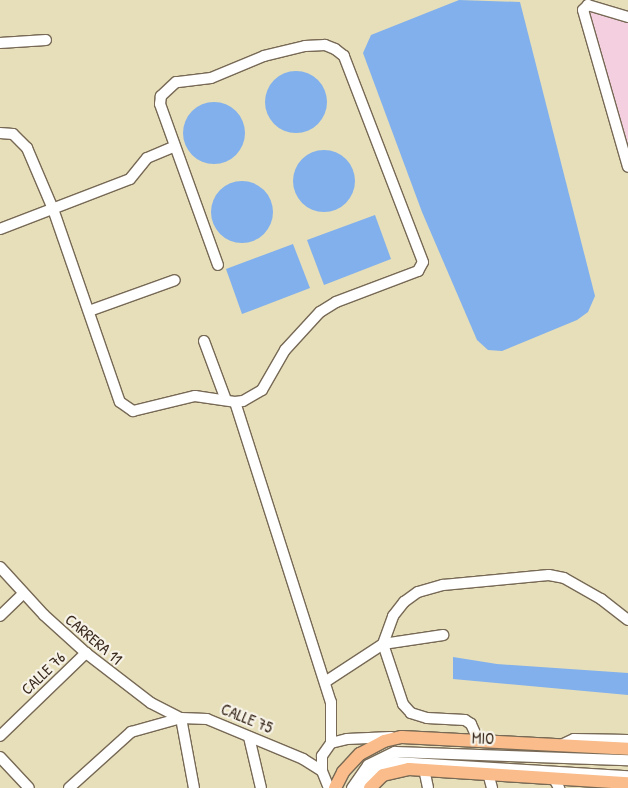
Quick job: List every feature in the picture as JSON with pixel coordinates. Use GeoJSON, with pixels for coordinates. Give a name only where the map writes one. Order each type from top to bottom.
{"type":"FeatureCollection","features":[{"type":"Feature","properties":{"kind":"main road"},"geometry":{"type":"LineString","coordinates":[[335,788],[347,766],[376,744],[402,737],[628,749]]}},
{"type":"Feature","properties":{"kind":"main road"},"geometry":{"type":"LineString","coordinates":[[368,787],[390,772],[424,769],[488,773],[556,782],[628,783]]}},
{"type":"Feature","properties":{"kind":"street"},"geometry":{"type":"LineString","coordinates":[[628,17],[585,6],[583,10],[625,144],[628,167]]}},
{"type":"Feature","properties":{"kind":"street"},"geometry":{"type":"LineString","coordinates":[[0,43],[46,40]]}},
{"type":"Feature","properties":{"kind":"street"},"geometry":{"type":"LineString","coordinates":[[0,133],[13,134],[27,148],[53,209],[120,402],[130,410],[143,411],[195,396],[231,401],[262,390],[284,350],[320,312],[336,302],[418,271],[422,262],[421,253],[344,56],[335,49],[325,45],[305,46],[264,56],[211,78],[176,82],[168,87],[161,96],[160,104],[218,265]]}},
{"type":"Feature","properties":{"kind":"street"},"geometry":{"type":"LineString","coordinates":[[0,229],[130,179],[147,158],[175,146]]}},
{"type":"Feature","properties":{"kind":"street"},"geometry":{"type":"LineString","coordinates":[[89,311],[175,280]]}},
{"type":"Feature","properties":{"kind":"street"},"geometry":{"type":"LineString","coordinates":[[204,341],[231,401],[331,702],[331,743],[322,756],[322,771],[330,788]]}},
{"type":"Feature","properties":{"kind":"street","name":"CARRERA 11"},"geometry":{"type":"LineString","coordinates":[[0,568],[23,594],[86,653],[151,703],[181,718]]}},
{"type":"Feature","properties":{"kind":"street"},"geometry":{"type":"LineString","coordinates":[[479,742],[471,724],[465,720],[427,718],[411,713],[403,704],[383,644],[393,616],[418,592],[443,585],[549,574],[564,578],[601,599],[628,620]]}},
{"type":"Feature","properties":{"kind":"street"},"geometry":{"type":"LineString","coordinates":[[0,616],[23,594]]}},
{"type":"Feature","properties":{"kind":"street"},"geometry":{"type":"LineString","coordinates":[[325,682],[383,644],[443,635]]}},
{"type":"Feature","properties":{"kind":"street","name":"CALLE 76"},"geometry":{"type":"LineString","coordinates":[[0,736],[86,653]]}},
{"type":"Feature","properties":{"kind":"street"},"geometry":{"type":"LineString","coordinates":[[181,718],[194,788]]}},
{"type":"Feature","properties":{"kind":"street","name":"CALLE 75"},"geometry":{"type":"LineString","coordinates":[[69,788],[131,732],[181,718],[207,719],[303,758],[322,771]]}},
{"type":"Feature","properties":{"kind":"street"},"geometry":{"type":"LineString","coordinates":[[249,737],[261,788]]}},
{"type":"Feature","properties":{"kind":"street"},"geometry":{"type":"LineString","coordinates":[[331,743],[347,739],[402,737]]}},
{"type":"Feature","properties":{"kind":"street"},"geometry":{"type":"LineString","coordinates":[[560,745],[574,739],[628,740]]}},
{"type":"Feature","properties":{"kind":"street","name":"MIO"},"geometry":{"type":"LineString","coordinates":[[352,788],[368,765],[395,752],[628,760]]}},
{"type":"Feature","properties":{"kind":"street"},"geometry":{"type":"LineString","coordinates":[[0,757],[29,788]]}},
{"type":"Feature","properties":{"kind":"street","name":"MIO"},"geometry":{"type":"LineString","coordinates":[[368,787],[374,770],[396,762],[628,776]]}},
{"type":"Feature","properties":{"kind":"street"},"geometry":{"type":"LineString","coordinates":[[424,769],[428,788]]}},
{"type":"Feature","properties":{"kind":"street"},"geometry":{"type":"LineString","coordinates":[[488,773],[492,788]]}},
{"type":"Feature","properties":{"kind":"shaded area"},"geometry":{"type":"Polygon","coordinates":[[[585,6],[628,17],[628,167],[585,6]]]}},
{"type":"Feature","properties":{"kind":"water"},"geometry":{"type":"Polygon","coordinates":[[[459,0],[520,2],[595,296],[588,312],[577,320],[502,351],[488,350],[477,340],[422,212],[363,53],[371,35],[459,0]]]}},
{"type":"Feature","properties":{"kind":"water"},"geometry":{"type":"Polygon","coordinates":[[[290,71],[302,71],[318,80],[325,90],[327,102],[325,114],[318,124],[302,133],[290,133],[279,128],[270,119],[265,108],[265,96],[270,85],[279,76],[290,71]]]}},
{"type":"Feature","properties":{"kind":"water"},"geometry":{"type":"Polygon","coordinates":[[[208,102],[220,102],[236,111],[243,121],[245,133],[243,145],[236,155],[220,164],[208,164],[197,159],[188,150],[183,139],[183,127],[188,116],[197,107],[208,102]]]}},
{"type":"Feature","properties":{"kind":"water"},"geometry":{"type":"Polygon","coordinates":[[[318,150],[330,150],[346,159],[353,169],[355,181],[353,193],[346,203],[330,212],[318,212],[307,207],[298,198],[293,187],[293,175],[298,164],[307,155],[318,150]]]}},
{"type":"Feature","properties":{"kind":"water"},"geometry":{"type":"Polygon","coordinates":[[[236,181],[248,181],[264,190],[271,200],[273,212],[271,224],[264,234],[248,243],[236,243],[225,238],[216,229],[211,218],[211,206],[216,195],[225,186],[236,181]]]}},
{"type":"Feature","properties":{"kind":"water"},"geometry":{"type":"Polygon","coordinates":[[[375,215],[391,259],[324,285],[307,240],[375,215]]]}},
{"type":"Feature","properties":{"kind":"water"},"geometry":{"type":"Polygon","coordinates":[[[293,244],[310,288],[242,314],[226,269],[293,244]]]}},
{"type":"Feature","properties":{"kind":"water"},"geometry":{"type":"Polygon","coordinates":[[[453,657],[497,664],[628,673],[628,695],[453,679],[453,657]]]}}]}
